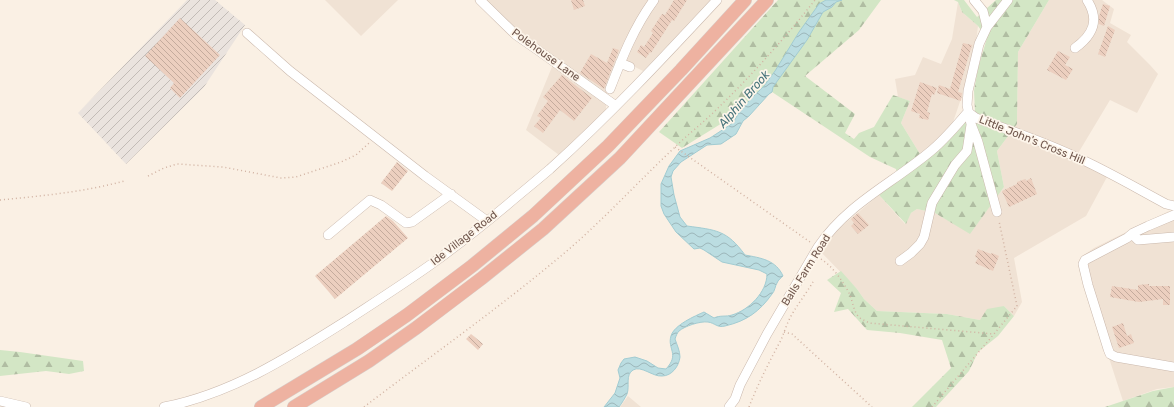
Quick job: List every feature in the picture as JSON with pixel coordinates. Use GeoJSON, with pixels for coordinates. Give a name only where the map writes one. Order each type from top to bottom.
{"type":"FeatureCollection","features":[{"type":"Feature","properties":{"kind":"highway"},"geometry":{"type":"LineString","coordinates":[[261,407],[357,349],[406,315],[472,266],[533,216],[608,146],[681,70],[745,0]]}},
{"type":"Feature","properties":{"kind":"highway"},"geometry":{"type":"LineString","coordinates":[[294,407],[369,361],[416,328],[543,229],[620,158],[767,0]]}},
{"type":"Feature","properties":{"kind":"street","name":"Polehouse Lane"},"geometry":{"type":"LineString","coordinates":[[480,0],[516,35],[616,106]]}},
{"type":"Feature","properties":{"kind":"street"},"geometry":{"type":"LineString","coordinates":[[610,89],[620,63],[646,11],[654,0]]}},
{"type":"Feature","properties":{"kind":"street","name":"Ide Village Road"},"geometry":{"type":"LineString","coordinates":[[164,407],[197,399],[222,390],[247,379],[298,352],[435,262],[549,170],[616,106],[717,0]]}},
{"type":"Feature","properties":{"kind":"street"},"geometry":{"type":"LineString","coordinates":[[974,0],[983,11],[987,27]]}},
{"type":"Feature","properties":{"kind":"street","name":"Little John's Cross Hill"},"geometry":{"type":"LineString","coordinates":[[1008,0],[987,27],[979,44],[968,92],[967,105],[968,112],[974,121],[1046,144],[1074,155],[1166,204],[1174,206]]}},
{"type":"Feature","properties":{"kind":"street"},"geometry":{"type":"LineString","coordinates":[[1075,48],[1082,43],[1091,32],[1094,24],[1092,7],[1087,0]]}},
{"type":"Feature","properties":{"kind":"street"},"geometry":{"type":"LineString","coordinates":[[983,11],[999,12]]}},
{"type":"Feature","properties":{"kind":"street"},"geometry":{"type":"LineString","coordinates":[[247,33],[290,71],[487,221]]}},
{"type":"Feature","properties":{"kind":"street"},"geometry":{"type":"LineString","coordinates":[[620,63],[630,67]]}},
{"type":"Feature","properties":{"kind":"street","name":"Balls Farm Road"},"geometry":{"type":"LineString","coordinates":[[729,407],[767,334],[826,236],[858,204],[932,150],[953,130],[968,112]]}},
{"type":"Feature","properties":{"kind":"street"},"geometry":{"type":"LineString","coordinates":[[974,121],[978,142],[997,212]]}},
{"type":"Feature","properties":{"kind":"street"},"geometry":{"type":"LineString","coordinates":[[900,261],[920,244],[924,237],[932,204],[955,166],[967,151],[974,121]]}},
{"type":"Feature","properties":{"kind":"street"},"geometry":{"type":"LineString","coordinates":[[328,236],[370,200],[381,205],[406,223],[412,222],[451,194]]}},
{"type":"Feature","properties":{"kind":"street"},"geometry":{"type":"LineString","coordinates":[[1174,215],[1133,233],[1127,238],[1085,260],[1083,264],[1088,285],[1110,354],[1116,357],[1174,367]]}},
{"type":"Feature","properties":{"kind":"street"},"geometry":{"type":"LineString","coordinates":[[1133,233],[1134,237],[1138,240],[1174,237]]}},
{"type":"Feature","properties":{"kind":"street"},"geometry":{"type":"LineString","coordinates":[[0,401],[26,407]]}},
{"type":"Feature","properties":{"kind":"path"},"geometry":{"type":"LineString","coordinates":[[364,407],[493,311],[568,250],[675,147],[716,110],[802,17],[815,0]]}},
{"type":"Feature","properties":{"kind":"path"},"geometry":{"type":"LineString","coordinates":[[148,176],[164,168],[177,164],[223,167],[281,178],[296,176],[341,162],[356,155],[375,137]]}},
{"type":"Feature","properties":{"kind":"path"},"geometry":{"type":"LineString","coordinates":[[675,147],[816,251],[838,276],[850,294],[856,312],[860,318],[868,323],[994,334]]}},
{"type":"Feature","properties":{"kind":"path"},"geometry":{"type":"LineString","coordinates":[[0,200],[107,186],[124,181]]}},
{"type":"Feature","properties":{"kind":"path"},"geometry":{"type":"LineString","coordinates":[[932,407],[1016,306],[997,212]]}},
{"type":"Feature","properties":{"kind":"path"},"geometry":{"type":"LineString","coordinates":[[749,407],[756,389],[794,311],[814,280]]}},
{"type":"Feature","properties":{"kind":"path"},"geometry":{"type":"LineString","coordinates":[[784,332],[792,334],[872,407]]}},
{"type":"Feature","properties":{"kind":"shaded area"},"geometry":{"type":"Polygon","coordinates":[[[187,0],[215,0],[245,25],[204,87],[126,164],[78,113],[187,0]]]}},
{"type":"Feature","properties":{"kind":"shaded area"},"geometry":{"type":"Polygon","coordinates":[[[325,0],[398,0],[361,36],[325,0]]]}},
{"type":"Feature","properties":{"kind":"shaded area"},"geometry":{"type":"Polygon","coordinates":[[[474,0],[712,0],[643,71],[621,60],[606,95],[606,110],[559,155],[526,130],[554,62],[532,47],[474,0]]]}},
{"type":"Feature","properties":{"kind":"shaded area"},"geometry":{"type":"Polygon","coordinates":[[[1049,0],[1102,0],[1114,9],[1110,23],[1131,35],[1127,42],[1158,74],[1137,113],[1110,100],[1074,160],[1107,177],[1086,216],[1014,258],[1022,302],[1014,316],[1004,306],[980,320],[947,314],[877,311],[820,251],[837,230],[879,195],[905,224],[911,213],[917,209],[935,213],[970,233],[1004,187],[997,151],[1017,124],[1018,52],[1049,0]]]}},
{"type":"Feature","properties":{"kind":"shaded area"},"geometry":{"type":"Polygon","coordinates":[[[958,2],[962,12],[978,26],[976,42],[965,87],[952,125],[920,154],[901,123],[910,101],[898,97],[895,79],[915,75],[923,57],[941,64],[952,39],[958,2]]]}},
{"type":"Feature","properties":{"kind":"shaded area"},"geometry":{"type":"Polygon","coordinates":[[[1169,211],[1174,213],[1174,387],[1157,389],[1123,401],[1080,269],[1080,259],[1094,248],[1169,211]]]}},
{"type":"Feature","properties":{"kind":"shaded area"},"geometry":{"type":"Polygon","coordinates":[[[628,396],[641,407],[620,407],[628,396]]]}},
{"type":"Feature","properties":{"kind":"green space"},"geometry":{"type":"Polygon","coordinates":[[[778,0],[881,0],[859,30],[805,76],[855,114],[845,133],[854,139],[859,133],[874,127],[893,95],[910,101],[901,123],[920,154],[957,132],[975,111],[974,91],[978,68],[987,38],[978,26],[962,12],[958,2],[954,0],[964,0],[977,17],[996,0],[1049,0],[1018,52],[1017,124],[997,151],[1004,187],[970,234],[935,213],[917,209],[911,213],[906,224],[879,195],[898,180],[896,169],[870,157],[772,92],[682,148],[659,132],[778,0]]]}},
{"type":"Feature","properties":{"kind":"green space"},"geometry":{"type":"Polygon","coordinates":[[[841,271],[864,299],[877,311],[947,314],[980,320],[987,309],[1004,306],[1014,316],[998,336],[978,352],[969,371],[936,407],[912,407],[951,368],[942,340],[900,333],[867,330],[848,309],[834,312],[841,293],[827,280],[841,271]]]}},
{"type":"Feature","properties":{"kind":"green space"},"geometry":{"type":"Polygon","coordinates":[[[0,350],[83,361],[84,371],[69,374],[46,371],[0,376],[0,350]]]}},
{"type":"Feature","properties":{"kind":"green space"},"geometry":{"type":"Polygon","coordinates":[[[1174,387],[1174,407],[1105,407],[1153,391],[1174,387]]]}},
{"type":"Feature","properties":{"kind":"water"},"geometry":{"type":"Polygon","coordinates":[[[826,0],[842,0],[836,2],[832,7],[823,12],[807,40],[773,87],[772,92],[743,121],[736,134],[721,144],[707,145],[681,162],[673,171],[671,177],[680,217],[687,226],[713,230],[726,236],[739,247],[745,255],[772,263],[783,276],[778,281],[774,291],[763,305],[746,318],[733,324],[722,326],[708,322],[701,322],[679,331],[675,339],[680,357],[674,370],[666,376],[658,376],[640,369],[633,370],[628,378],[627,394],[619,407],[604,407],[615,393],[620,378],[618,370],[624,359],[635,357],[647,361],[658,368],[666,369],[670,364],[673,355],[670,341],[676,328],[690,318],[704,312],[714,318],[730,316],[738,313],[751,305],[764,287],[767,274],[759,270],[722,262],[700,248],[694,249],[676,232],[664,214],[661,206],[661,184],[669,166],[680,151],[710,138],[733,123],[741,109],[764,86],[775,71],[799,32],[819,4],[826,0]]]}},
{"type":"Feature","properties":{"kind":"building"},"geometry":{"type":"Polygon","coordinates":[[[571,0],[583,0],[585,6],[574,10],[571,0]]]}},
{"type":"Feature","properties":{"kind":"building"},"geometry":{"type":"Polygon","coordinates":[[[674,0],[687,0],[674,21],[672,20],[651,53],[650,52],[646,58],[637,52],[641,45],[644,47],[653,33],[651,31],[662,14],[665,15],[674,0]]]}},
{"type":"Feature","properties":{"kind":"building"},"geometry":{"type":"Polygon","coordinates":[[[1103,4],[1110,6],[1104,26],[1099,24],[1099,16],[1103,4]]]}},
{"type":"Feature","properties":{"kind":"building"},"geometry":{"type":"Polygon","coordinates":[[[180,18],[220,55],[180,98],[170,88],[174,83],[145,56],[180,18]]]}},
{"type":"Feature","properties":{"kind":"building"},"geometry":{"type":"Polygon","coordinates":[[[1108,26],[1115,30],[1105,57],[1098,54],[1108,26]]]}},
{"type":"Feature","properties":{"kind":"building"},"geometry":{"type":"Polygon","coordinates":[[[963,43],[972,45],[958,92],[962,93],[961,101],[937,93],[939,85],[950,89],[963,43]]]}},
{"type":"Feature","properties":{"kind":"building"},"geometry":{"type":"Polygon","coordinates":[[[613,48],[619,50],[604,89],[580,73],[591,54],[607,63],[613,48]]]}},
{"type":"Feature","properties":{"kind":"building"},"geometry":{"type":"Polygon","coordinates":[[[1058,51],[1070,57],[1065,65],[1073,69],[1066,80],[1047,70],[1058,51]]]}},
{"type":"Feature","properties":{"kind":"building"},"geometry":{"type":"Polygon","coordinates":[[[562,75],[592,98],[574,121],[560,110],[543,133],[534,126],[541,118],[537,116],[548,101],[543,97],[562,75]]]}},
{"type":"Feature","properties":{"kind":"building"},"geometry":{"type":"Polygon","coordinates":[[[920,82],[937,88],[934,95],[932,94],[927,112],[930,113],[928,120],[919,118],[920,114],[911,111],[920,82]]]}},
{"type":"Feature","properties":{"kind":"building"},"geometry":{"type":"Polygon","coordinates":[[[397,162],[408,171],[392,191],[381,183],[397,162]]]}},
{"type":"Feature","properties":{"kind":"building"},"geometry":{"type":"Polygon","coordinates":[[[1031,178],[1037,194],[1009,207],[1002,191],[1017,184],[1017,182],[1025,179],[1026,181],[1031,178]]]}},
{"type":"Feature","properties":{"kind":"building"},"geometry":{"type":"Polygon","coordinates":[[[858,213],[869,225],[858,234],[851,226],[854,223],[851,219],[858,213]]]}},
{"type":"Feature","properties":{"kind":"building"},"geometry":{"type":"Polygon","coordinates":[[[386,216],[393,221],[408,238],[335,299],[315,276],[386,216]]]}},
{"type":"Feature","properties":{"kind":"building"},"geometry":{"type":"Polygon","coordinates":[[[978,249],[999,256],[993,271],[975,263],[978,258],[975,257],[978,249]]]}},
{"type":"Feature","properties":{"kind":"building"},"geometry":{"type":"Polygon","coordinates":[[[1149,284],[1149,286],[1170,286],[1170,305],[1163,305],[1163,299],[1139,302],[1110,297],[1112,286],[1138,290],[1138,285],[1149,284]]]}},
{"type":"Feature","properties":{"kind":"building"},"geometry":{"type":"Polygon","coordinates":[[[1123,323],[1127,336],[1131,334],[1134,343],[1119,348],[1112,327],[1123,323]]]}},
{"type":"Feature","properties":{"kind":"building"},"geometry":{"type":"Polygon","coordinates":[[[471,334],[483,344],[478,350],[466,339],[471,334]]]}},
{"type":"Feature","properties":{"kind":"water label","name":"Alphin Brook"},"geometry":{"type":"Point","coordinates":[744,99]}}]}
